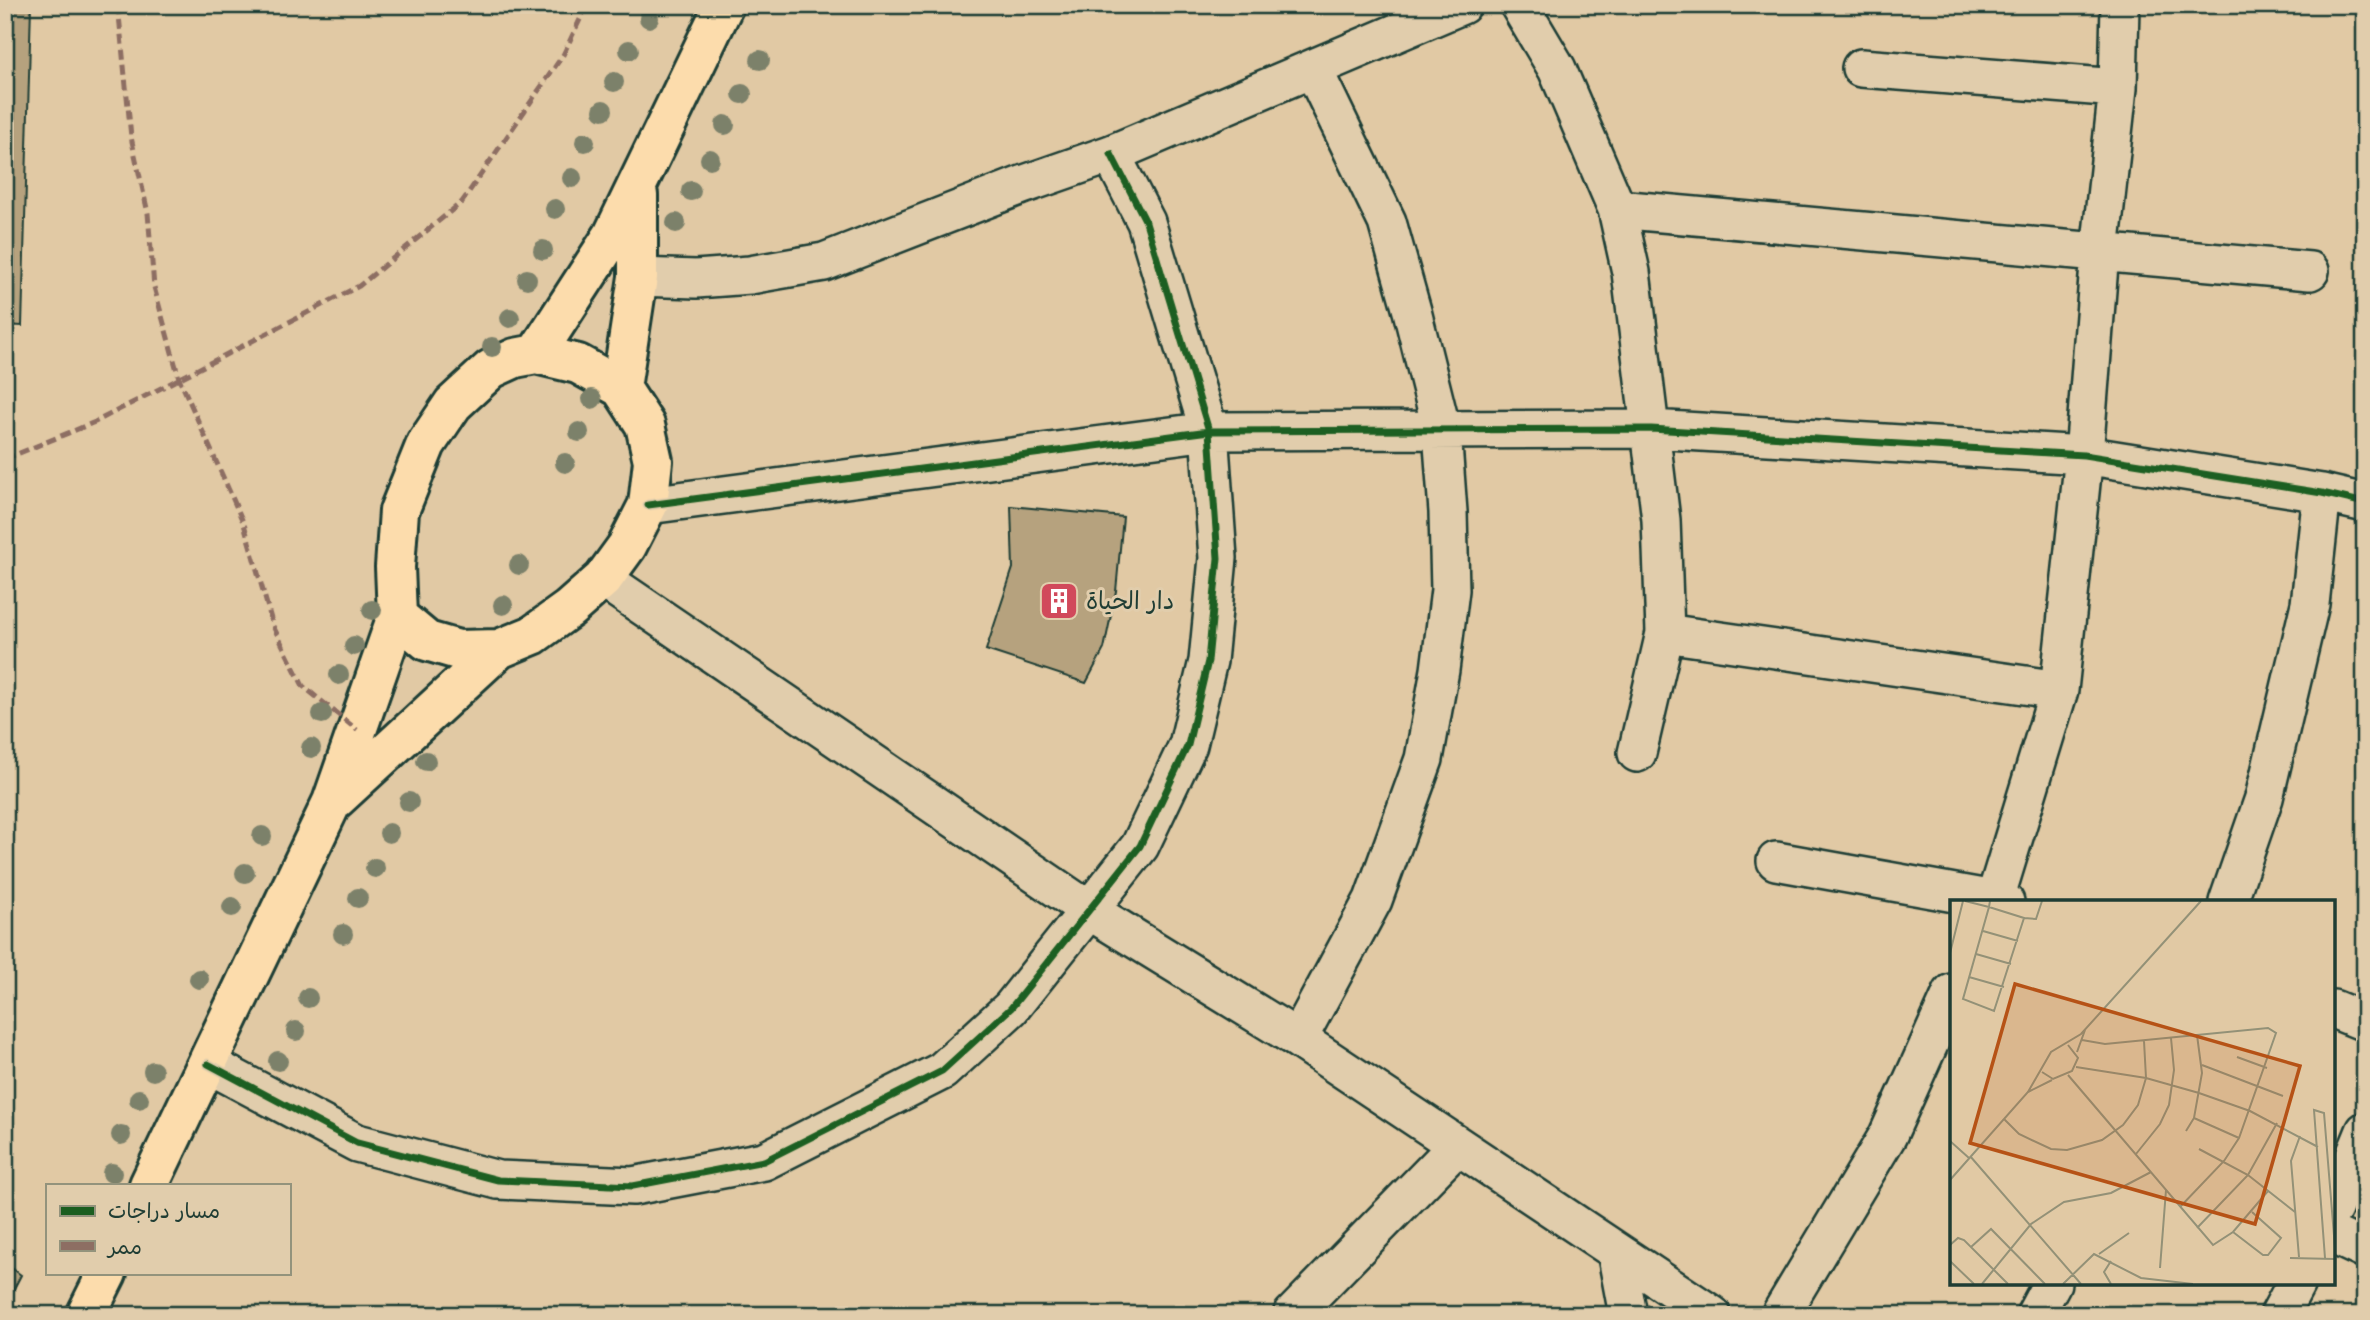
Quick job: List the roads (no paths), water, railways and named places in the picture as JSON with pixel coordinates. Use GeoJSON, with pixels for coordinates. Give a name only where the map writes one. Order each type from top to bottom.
{"type":"FeatureCollection","features":[{"type":"Feature","properties":{"kind":"main road"},"geometry":{"type":"LineString","coordinates":[[536,354],[613,235],[724,5]]}},
{"type":"Feature","properties":{"kind":"main road"},"geometry":{"type":"LineString","coordinates":[[621,387],[638,277],[638,182]]}},
{"type":"Feature","properties":{"kind":"main road"},"geometry":{"type":"LineString","coordinates":[[149,1184],[332,803],[397,616],[395,567],[399,511],[426,444],[453,404],[491,369],[515,358],[536,354],[578,364],[621,387],[645,425],[653,461],[648,505],[627,546],[603,579],[569,609],[533,635],[499,649],[332,803]]}},
{"type":"Feature","properties":{"kind":"main road"},"geometry":{"type":"LineString","coordinates":[[397,616],[427,642],[458,650],[499,649]]}},
{"type":"Feature","properties":{"kind":"main road"},"geometry":{"type":"LineString","coordinates":[[86,1315],[106,1274]]}},
{"type":"Feature","properties":{"kind":"street"},"geometry":{"type":"LineString","coordinates":[[638,277],[696,279],[750,275],[824,262],[1022,185],[1111,154],[1462,5]]}},
{"type":"Feature","properties":{"kind":"street"},"geometry":{"type":"LineString","coordinates":[[1519,5],[1557,69],[1617,209],[1631,272],[1661,520],[1665,633],[1637,753]]}},
{"type":"Feature","properties":{"kind":"street"},"geometry":{"type":"LineString","coordinates":[[1998,900],[2059,690],[2118,88],[2120,5]]}},
{"type":"Feature","properties":{"kind":"street"},"geometry":{"type":"LineString","coordinates":[[1861,68],[2118,88]]}},
{"type":"Feature","properties":{"kind":"street"},"geometry":{"type":"LineString","coordinates":[[1298,1039],[1373,900],[1424,759],[1440,670],[1450,590],[1442,431],[1412,311],[1387,222],[1313,69]]}},
{"type":"Feature","properties":{"kind":"street"},"geometry":{"type":"LineString","coordinates":[[208,1064],[357,1143],[498,1180],[633,1186],[764,1161],[942,1071],[1011,1009],[1140,846],[1188,745],[1208,662],[1218,558],[1209,431],[1146,222],[1111,154]]}},
{"type":"Feature","properties":{"kind":"street"},"geometry":{"type":"LineString","coordinates":[[1617,209],[2310,271]]}},
{"type":"Feature","properties":{"kind":"street"},"geometry":{"type":"LineString","coordinates":[[648,505],[1209,431],[1651,429],[2084,455],[2322,493],[2365,503]]}},
{"type":"Feature","properties":{"kind":"street"},"geometry":{"type":"LineString","coordinates":[[2229,900],[2264,798],[2310,604],[2322,493]]}},
{"type":"Feature","properties":{"kind":"street"},"geometry":{"type":"LineString","coordinates":[[603,579],[1090,911],[1298,1039],[1712,1315]]}},
{"type":"Feature","properties":{"kind":"street"},"geometry":{"type":"LineString","coordinates":[[1665,633],[2059,690]]}},
{"type":"Feature","properties":{"kind":"street"},"geometry":{"type":"LineString","coordinates":[[1776,861],[1992,900]]}},
{"type":"Feature","properties":{"kind":"street"},"geometry":{"type":"LineString","coordinates":[[1780,1315],[1888,1135],[1950,997]]}},
{"type":"Feature","properties":{"kind":"street"},"geometry":{"type":"LineString","coordinates":[[2335,1010],[2365,1022]]}},
{"type":"Feature","properties":{"kind":"street"},"geometry":{"type":"LineString","coordinates":[[2335,1204],[2365,1131]]}},
{"type":"Feature","properties":{"kind":"street"},"geometry":{"type":"LineString","coordinates":[[1292,1315],[1457,1146]]}},
{"type":"Feature","properties":{"kind":"street"},"geometry":{"type":"LineString","coordinates":[[2335,1236],[2365,1250]]}},
{"type":"Feature","properties":{"kind":"street"},"geometry":{"type":"LineString","coordinates":[[1616,1251],[1628,1315]]}},
{"type":"Feature","properties":{"kind":"street"},"geometry":{"type":"LineString","coordinates":[[2035,1315],[2051,1285]]}},
{"type":"Feature","properties":{"kind":"street"},"geometry":{"type":"LineString","coordinates":[[2279,1315],[2295,1285]]}},
{"type":"Feature","properties":{"kind":"place","name":"دار الحياة"},"geometry":{"type":"Point","coordinates":[1059,601]}}]}
